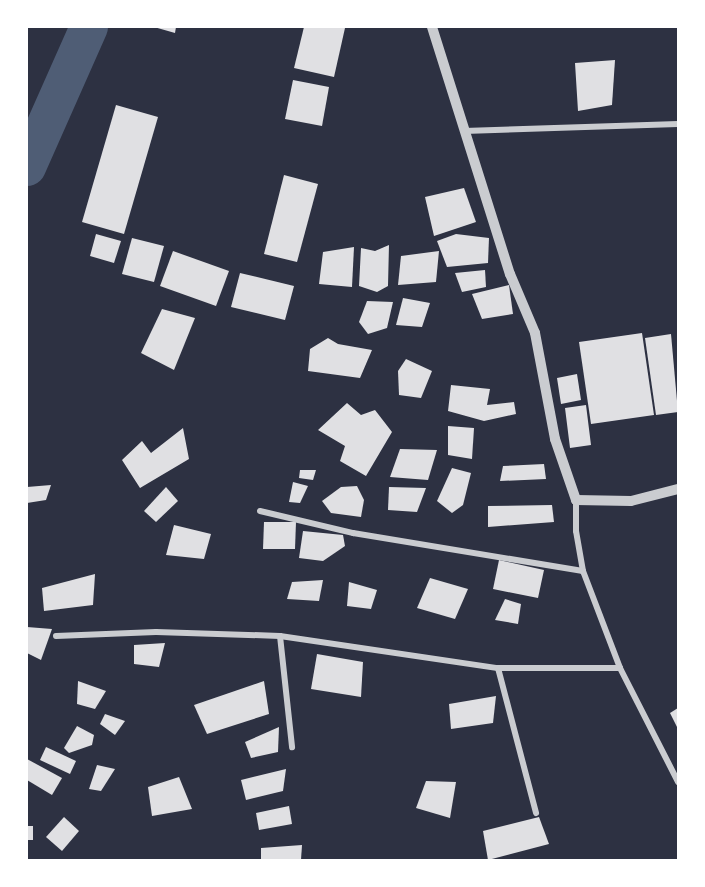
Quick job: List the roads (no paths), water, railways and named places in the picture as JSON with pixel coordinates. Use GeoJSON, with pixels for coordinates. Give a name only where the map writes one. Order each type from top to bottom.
{"type":"FeatureCollection","features":[{"type":"Feature","properties":{"kind":"street"},"geometry":{"type":"LineString","coordinates":[[432,27],[510,274],[535,333],[555,439],[576,500],[576,531],[584,571],[620,668],[678,782]]}},
{"type":"Feature","properties":{"kind":"street"},"geometry":{"type":"LineString","coordinates":[[463,131],[678,124]]}},
{"type":"Feature","properties":{"kind":"street"},"geometry":{"type":"LineString","coordinates":[[576,500],[631,501],[678,489]]}},
{"type":"Feature","properties":{"kind":"street"},"geometry":{"type":"LineString","coordinates":[[260,511],[353,533],[584,571]]}},
{"type":"Feature","properties":{"kind":"street"},"geometry":{"type":"LineString","coordinates":[[57,636],[156,632],[280,636],[498,668],[620,668]]}},
{"type":"Feature","properties":{"kind":"street"},"geometry":{"type":"LineString","coordinates":[[280,636],[292,747]]}},
{"type":"Feature","properties":{"kind":"street"},"geometry":{"type":"LineString","coordinates":[[498,668],[536,813]]}},
{"type":"Feature","properties":{"kind":"waterway"},"geometry":{"type":"LineString","coordinates":[[27,167],[89,27]]}}]}
